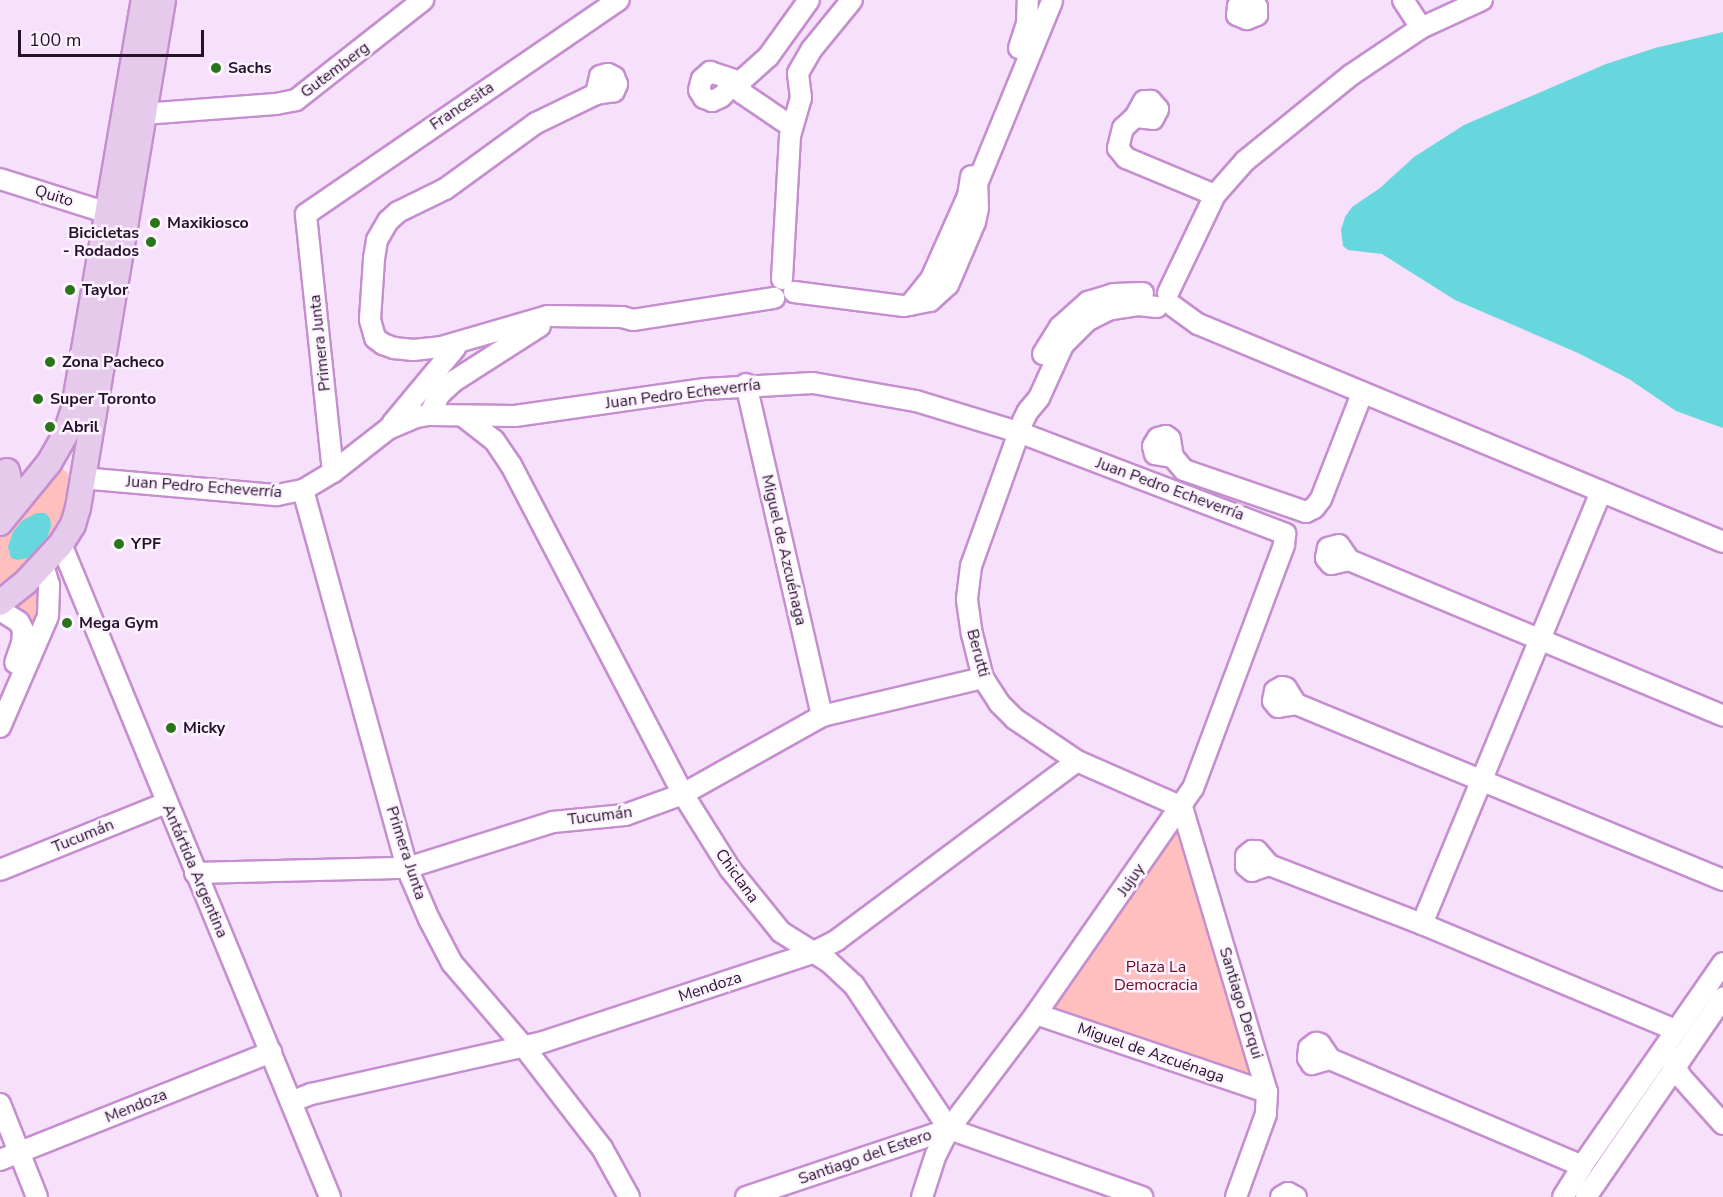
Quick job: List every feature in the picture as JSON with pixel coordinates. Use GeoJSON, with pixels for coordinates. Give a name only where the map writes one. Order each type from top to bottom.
{"type":"FeatureCollection","features":[{"type":"Feature","properties":{"kind":"main road"},"geometry":{"type":"LineString","coordinates":[[0,603],[43,565],[73,525],[134,113],[144,0]]}},
{"type":"Feature","properties":{"kind":"main road"},"geometry":{"type":"LineString","coordinates":[[3,513],[43,469],[66,433],[74,408],[108,213],[163,0]]}},
{"type":"Feature","properties":{"kind":"main road"},"geometry":{"type":"LineString","coordinates":[[4,467],[27,478],[63,460],[76,466],[81,478]]}},
{"type":"Feature","properties":{"kind":"main road"},"geometry":{"type":"LineString","coordinates":[[3,513],[12,495],[4,467]]}},
{"type":"Feature","properties":{"kind":"street","name":"Gutemberg"},"geometry":{"type":"LineString","coordinates":[[134,113],[276,104],[296,100],[423,0]]}},
{"type":"Feature","properties":{"kind":"street","name":"Francesita"},"geometry":{"type":"LineString","coordinates":[[306,214],[619,0]]}},
{"type":"Feature","properties":{"kind":"street"},"geometry":{"type":"LineString","coordinates":[[792,127],[747,97],[739,85],[768,57],[809,0]]}},
{"type":"Feature","properties":{"kind":"street"},"geometry":{"type":"LineString","coordinates":[[780,289],[792,127],[801,98],[797,80],[803,62],[852,0]]}},
{"type":"Feature","properties":{"kind":"street"},"geometry":{"type":"LineString","coordinates":[[596,94],[536,123],[445,189],[398,212],[382,228],[374,259],[370,320],[375,338],[383,344],[413,350],[462,342],[558,315],[622,317],[633,311],[780,289],[910,305],[930,301],[948,285],[975,222],[978,208],[973,189],[972,170],[1027,23],[1027,0],[1040,5],[1052,1]]}},
{"type":"Feature","properties":{"kind":"street"},"geometry":{"type":"LineString","coordinates":[[1243,0],[1238,6],[1237,15],[1247,20],[1257,15],[1257,7],[1252,0]]}},
{"type":"Feature","properties":{"kind":"street"},"geometry":{"type":"LineString","coordinates":[[1403,0],[1421,28]]}},
{"type":"Feature","properties":{"kind":"street"},"geometry":{"type":"LineString","coordinates":[[1482,0],[1421,28],[1307,108],[1245,161],[1215,195],[1164,300],[1198,324],[1723,542]]}},
{"type":"Feature","properties":{"kind":"street"},"geometry":{"type":"LineString","coordinates":[[973,189],[1052,1]]}},
{"type":"Feature","properties":{"kind":"street"},"geometry":{"type":"LineString","coordinates":[[1135,117],[1127,122],[1119,136],[1118,148],[1126,158],[1215,195]]}},
{"type":"Feature","properties":{"kind":"street","name":"Quito"},"geometry":{"type":"LineString","coordinates":[[0,179],[108,213]]}},
{"type":"Feature","properties":{"kind":"street","name":"Primera Junta"},"geometry":{"type":"LineString","coordinates":[[306,214],[333,472]]}},
{"type":"Feature","properties":{"kind":"street","name":"Berutti"},"geometry":{"type":"LineString","coordinates":[[1164,300],[1119,307],[1088,320],[1063,345],[1039,398],[1028,411],[968,579],[967,600],[972,634],[983,678],[999,703],[1016,719],[1077,761],[1182,807]]}},
{"type":"Feature","properties":{"kind":"street"},"geometry":{"type":"LineString","coordinates":[[429,415],[439,395],[454,381],[558,315]]}},
{"type":"Feature","properties":{"kind":"street"},"geometry":{"type":"LineString","coordinates":[[462,342],[485,346],[480,363]]}},
{"type":"Feature","properties":{"kind":"street"},"geometry":{"type":"LineString","coordinates":[[388,429],[462,342]]}},
{"type":"Feature","properties":{"kind":"street","name":"Juan Pedro Echeverría"},"geometry":{"type":"LineString","coordinates":[[81,478],[267,495],[303,490],[333,472],[388,429],[429,415],[515,416],[746,384],[813,383],[891,396],[1020,433],[1285,534]]}},
{"type":"Feature","properties":{"kind":"street","name":"Miguel de Azcuénaga"},"geometry":{"type":"LineString","coordinates":[[746,384],[822,716]]}},
{"type":"Feature","properties":{"kind":"street"},"geometry":{"type":"LineString","coordinates":[[1173,457],[1184,470],[1306,512],[1314,508],[1321,499],[1362,394]]}},
{"type":"Feature","properties":{"kind":"street","name":"Chiclana"},"geometry":{"type":"LineString","coordinates":[[463,416],[494,440],[511,465],[683,794],[730,869],[781,932],[841,970],[855,985],[949,1129]]}},
{"type":"Feature","properties":{"kind":"street","name":"Primera Junta"},"geometry":{"type":"LineString","coordinates":[[303,490],[407,868],[444,950],[524,1047],[602,1148],[629,1197]]}},
{"type":"Feature","properties":{"kind":"street"},"geometry":{"type":"LineString","coordinates":[[1422,924],[1601,492]]}},
{"type":"Feature","properties":{"kind":"street","name":"Jujuy"},"geometry":{"type":"LineString","coordinates":[[922,1197],[936,1154],[949,1129],[1036,1014],[1182,807],[1193,788],[1284,545],[1285,534]]}},
{"type":"Feature","properties":{"kind":"street","name":"Antártida Argentina"},"geometry":{"type":"LineString","coordinates":[[61,544],[165,803],[330,1197]]}},
{"type":"Feature","properties":{"kind":"street"},"geometry":{"type":"LineString","coordinates":[[1349,560],[1723,716]]}},
{"type":"Feature","properties":{"kind":"street"},"geometry":{"type":"LineString","coordinates":[[43,565],[82,594]]}},
{"type":"Feature","properties":{"kind":"street"},"geometry":{"type":"LineString","coordinates":[[43,565],[49,585],[48,615]]}},
{"type":"Feature","properties":{"kind":"street"},"geometry":{"type":"LineString","coordinates":[[0,727],[48,615],[59,597],[67,592],[82,594]]}},
{"type":"Feature","properties":{"kind":"street"},"geometry":{"type":"LineString","coordinates":[[0,610],[19,622],[22,630],[22,643],[0,698]]}},
{"type":"Feature","properties":{"kind":"street","name":"Tucumán"},"geometry":{"type":"LineString","coordinates":[[195,873],[407,868],[554,822],[625,815],[683,794],[822,716],[983,678]]}},
{"type":"Feature","properties":{"kind":"street"},"geometry":{"type":"LineString","coordinates":[[1296,704],[1723,880]]}},
{"type":"Feature","properties":{"kind":"street","name":"Mendoza"},"geometry":{"type":"LineString","coordinates":[[291,1102],[311,1094],[524,1047],[812,953],[837,940],[1077,761]]}},
{"type":"Feature","properties":{"kind":"street","name":"Tucumán"},"geometry":{"type":"LineString","coordinates":[[0,870],[165,803]]}},
{"type":"Feature","properties":{"kind":"street","name":"Santiago Derqui"},"geometry":{"type":"LineString","coordinates":[[1182,807],[1267,1092],[1266,1114],[1236,1197]]}},
{"type":"Feature","properties":{"kind":"street"},"geometry":{"type":"LineString","coordinates":[[1269,865],[1422,924],[1676,1030]]}},
{"type":"Feature","properties":{"kind":"street"},"geometry":{"type":"LineString","coordinates":[[1563,1197],[1723,963]]}},
{"type":"Feature","properties":{"kind":"street"},"geometry":{"type":"LineString","coordinates":[[1589,1192],[1723,998]]}},
{"type":"Feature","properties":{"kind":"street","name":"Miguel de Azcuénaga"},"geometry":{"type":"LineString","coordinates":[[1036,1014],[1267,1092]]}},
{"type":"Feature","properties":{"kind":"street"},"geometry":{"type":"LineString","coordinates":[[1664,1048],[1681,1077],[1723,1124]]}},
{"type":"Feature","properties":{"kind":"street","name":"Mendoza"},"geometry":{"type":"LineString","coordinates":[[0,1160],[271,1052]]}},
{"type":"Feature","properties":{"kind":"street"},"geometry":{"type":"LineString","coordinates":[[1330,1059],[1579,1171],[1589,1192]]}},
{"type":"Feature","properties":{"kind":"street"},"geometry":{"type":"LineString","coordinates":[[0,1104],[37,1197]]}},
{"type":"Feature","properties":{"kind":"street"},"geometry":{"type":"LineString","coordinates":[[949,1129],[1142,1197]]}},
{"type":"Feature","properties":{"kind":"street","name":"Santiago del Estero"},"geometry":{"type":"LineString","coordinates":[[746,1197],[949,1129]]}},
{"type":"Feature","properties":{"kind":"street"},"geometry":{"type":"LineString","coordinates":[[1281,1197],[1288,1193],[1296,1197]]}},
{"type":"Feature","properties":{"kind":"green space"},"geometry":{"type":"Polygon","coordinates":[[[57,469],[63,469],[72,478],[70,507],[59,533],[0,592],[0,535],[57,469]]]}},
{"type":"Feature","properties":{"kind":"green space"},"geometry":{"type":"Polygon","coordinates":[[[44,577],[44,607],[27,647],[7,608],[44,577]]]}},
{"type":"Feature","properties":{"kind":"green space","name":"Plaza La Democracia"},"geometry":{"type":"Polygon","coordinates":[[[1175,828],[1179,828],[1257,1079],[1054,1010],[1052,1006],[1175,828]]]}},
{"type":"Feature","properties":{"kind":"shaded area"},"geometry":{"type":"Polygon","coordinates":[[[1723,32],[1723,428],[1676,411],[1629,379],[1578,353],[1455,300],[1382,254],[1348,250],[1343,246],[1341,230],[1345,217],[1352,207],[1380,188],[1414,157],[1464,125],[1606,64],[1655,48],[1723,32]]]}},
{"type":"Feature","properties":{"kind":"shaded area"},"geometry":{"type":"Polygon","coordinates":[[[37,513],[45,513],[50,518],[51,526],[46,541],[28,558],[18,560],[11,558],[8,547],[13,532],[23,520],[37,513]]]}},
{"type":"Feature","properties":{"kind":"place","name":"Sachs"},"geometry":{"type":"Point","coordinates":[216,68]}},
{"type":"Feature","properties":{"kind":"place","name":"Maxikiosco"},"geometry":{"type":"Point","coordinates":[155,223]}},
{"type":"Feature","properties":{"kind":"place","name":"Bicicletas - Rodados"},"geometry":{"type":"Point","coordinates":[151,242]}},
{"type":"Feature","properties":{"kind":"place","name":"Taylor"},"geometry":{"type":"Point","coordinates":[70,290]}},
{"type":"Feature","properties":{"kind":"place","name":"Zona Pacheco"},"geometry":{"type":"Point","coordinates":[50,362]}},
{"type":"Feature","properties":{"kind":"place","name":"Super Toronto"},"geometry":{"type":"Point","coordinates":[38,399]}},
{"type":"Feature","properties":{"kind":"place","name":"Abril"},"geometry":{"type":"Point","coordinates":[50,427]}},
{"type":"Feature","properties":{"kind":"place","name":"YPF"},"geometry":{"type":"Point","coordinates":[119,544]}},
{"type":"Feature","properties":{"kind":"place","name":"Mega Gym"},"geometry":{"type":"Point","coordinates":[67,623]}},
{"type":"Feature","properties":{"kind":"place","name":"Micky"},"geometry":{"type":"Point","coordinates":[171,728]}}]}
